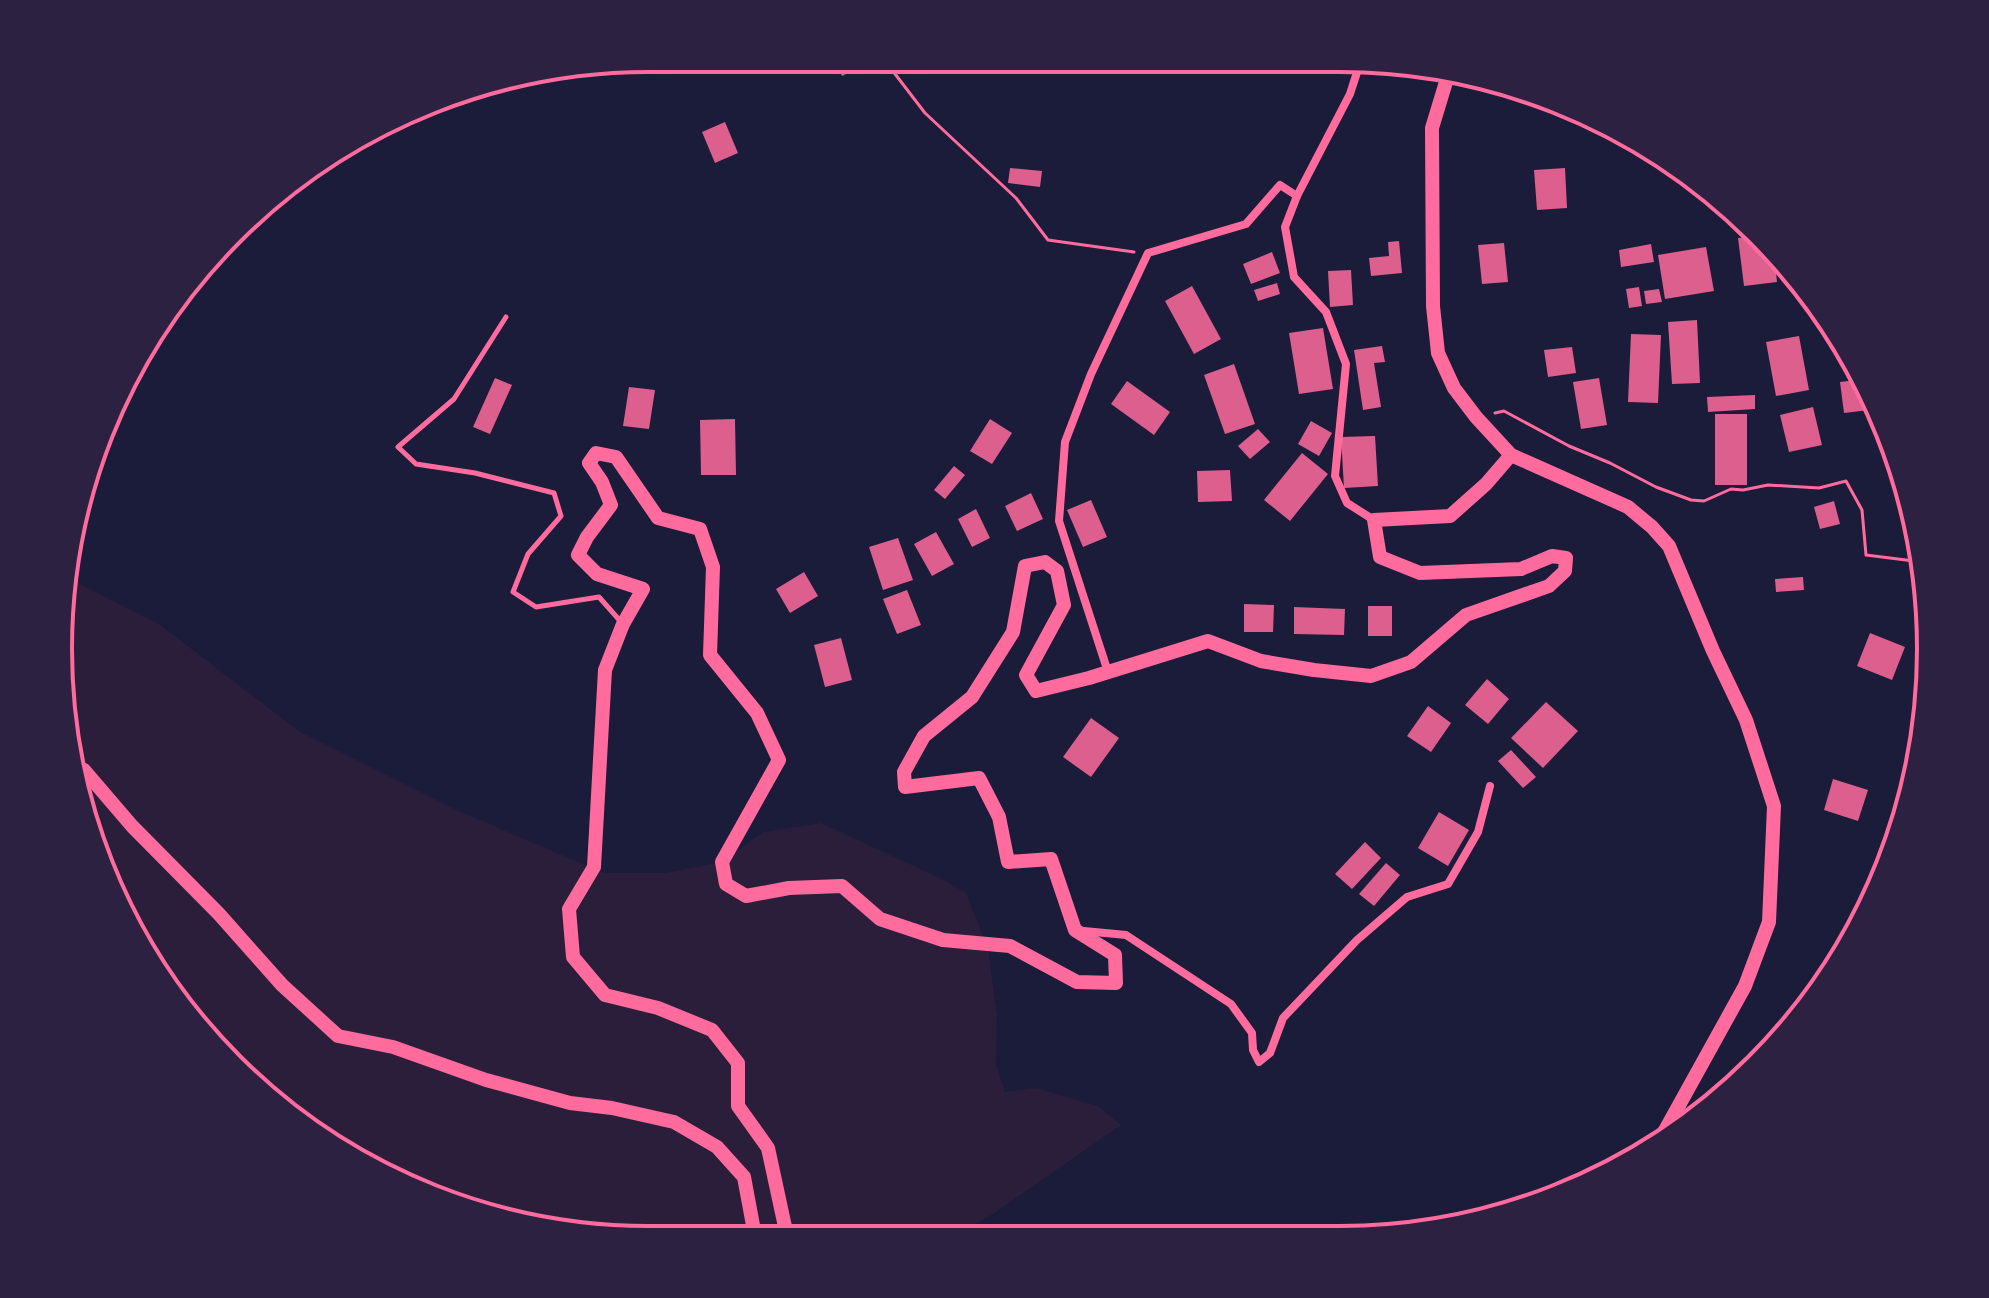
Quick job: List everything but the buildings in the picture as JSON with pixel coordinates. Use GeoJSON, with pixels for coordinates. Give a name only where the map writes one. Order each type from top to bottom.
{"type":"FeatureCollection","features":[{"type":"Feature","properties":{"kind":"street"},"geometry":{"type":"LineString","coordinates":[[1357,72],[1350,94],[1297,196],[1285,227],[1294,277],[1326,312],[1346,364],[1335,476],[1347,503],[1374,520],[1450,516],[1486,484],[1511,455]]}},
{"type":"Feature","properties":{"kind":"street"},"geometry":{"type":"LineString","coordinates":[[1446,82],[1432,128],[1433,306],[1438,353],[1454,388],[1511,455],[1628,507],[1669,546],[1746,720],[1774,806],[1769,922],[1745,986],[1669,1123]]}},
{"type":"Feature","properties":{"kind":"street"},"geometry":{"type":"LineString","coordinates":[[1108,672],[1059,521],[1065,442],[1091,374],[1148,253],[1246,224],[1280,185],[1297,196]]}},
{"type":"Feature","properties":{"kind":"street"},"geometry":{"type":"LineString","coordinates":[[785,1226],[768,1148],[738,1106],[738,1063],[712,1030],[658,1008],[605,995],[573,957],[569,909],[594,867],[605,670],[623,624],[643,589],[597,574],[578,555],[587,537],[611,505],[602,482],[589,463],[596,453],[616,457],[658,518],[700,529],[713,567],[710,655],[757,713],[779,760],[722,862],[726,884],[746,896],[789,888],[842,886],[880,919],[943,940],[1010,946],[1077,982],[1116,983],[1115,955],[1075,930],[1051,859],[1008,862],[999,817],[979,778],[905,787],[904,772],[924,736],[972,697],[1013,632],[1025,566],[1045,562],[1057,571],[1064,605],[1026,675],[1036,691],[1208,641],[1261,661],[1371,676],[1411,662],[1466,615],[1549,586],[1565,571],[1566,558],[1552,556],[1521,569],[1420,573],[1380,557],[1374,520]]}},
{"type":"Feature","properties":{"kind":"street"},"geometry":{"type":"LineString","coordinates":[[85,772],[132,826],[219,914],[282,985],[338,1036],[393,1047],[486,1080],[570,1103],[612,1108],[674,1122],[717,1147],[744,1177],[753,1226]]}},
{"type":"Feature","properties":{"kind":"street"},"geometry":{"type":"LineString","coordinates":[[1075,930],[1126,935],[1231,1004],[1252,1033],[1253,1050],[1259,1062],[1270,1053],[1283,1018],[1357,940],[1407,897],[1448,884],[1478,832],[1490,786]]}},
{"type":"Feature","properties":{"kind":"lane"},"geometry":{"type":"LineString","coordinates":[[506,317],[454,399],[398,447],[416,464],[475,473],[554,493],[561,516],[528,554],[513,592],[536,607],[599,597],[623,624]]}},
{"type":"Feature","properties":{"kind":"path"},"geometry":{"type":"LineString","coordinates":[[894,72],[925,113],[1016,198],[1048,240],[1148,253]]}},
{"type":"Feature","properties":{"kind":"path"},"geometry":{"type":"LineString","coordinates":[[1476,417],[1504,411],[1569,446],[1691,500],[1704,501],[1731,489],[1768,485],[1819,488],[1846,481],[1862,510],[1866,555],[1910,560]]}},
{"type":"Feature","properties":{"kind":"shaded area"},"geometry":{"type":"Polygon","coordinates":[[[76,582],[159,624],[299,731],[459,811],[604,873],[665,873],[722,862],[763,832],[821,823],[966,893],[988,949],[997,1015],[996,1065],[1005,1092],[1036,1088],[1098,1106],[1121,1125],[972,1226],[649,1226],[574,1221],[500,1206],[428,1182],[360,1149],[328,1129],[241,1057],[191,1000],[149,938],[116,870],[92,798],[77,724],[72,649],[76,582]]]}}]}
